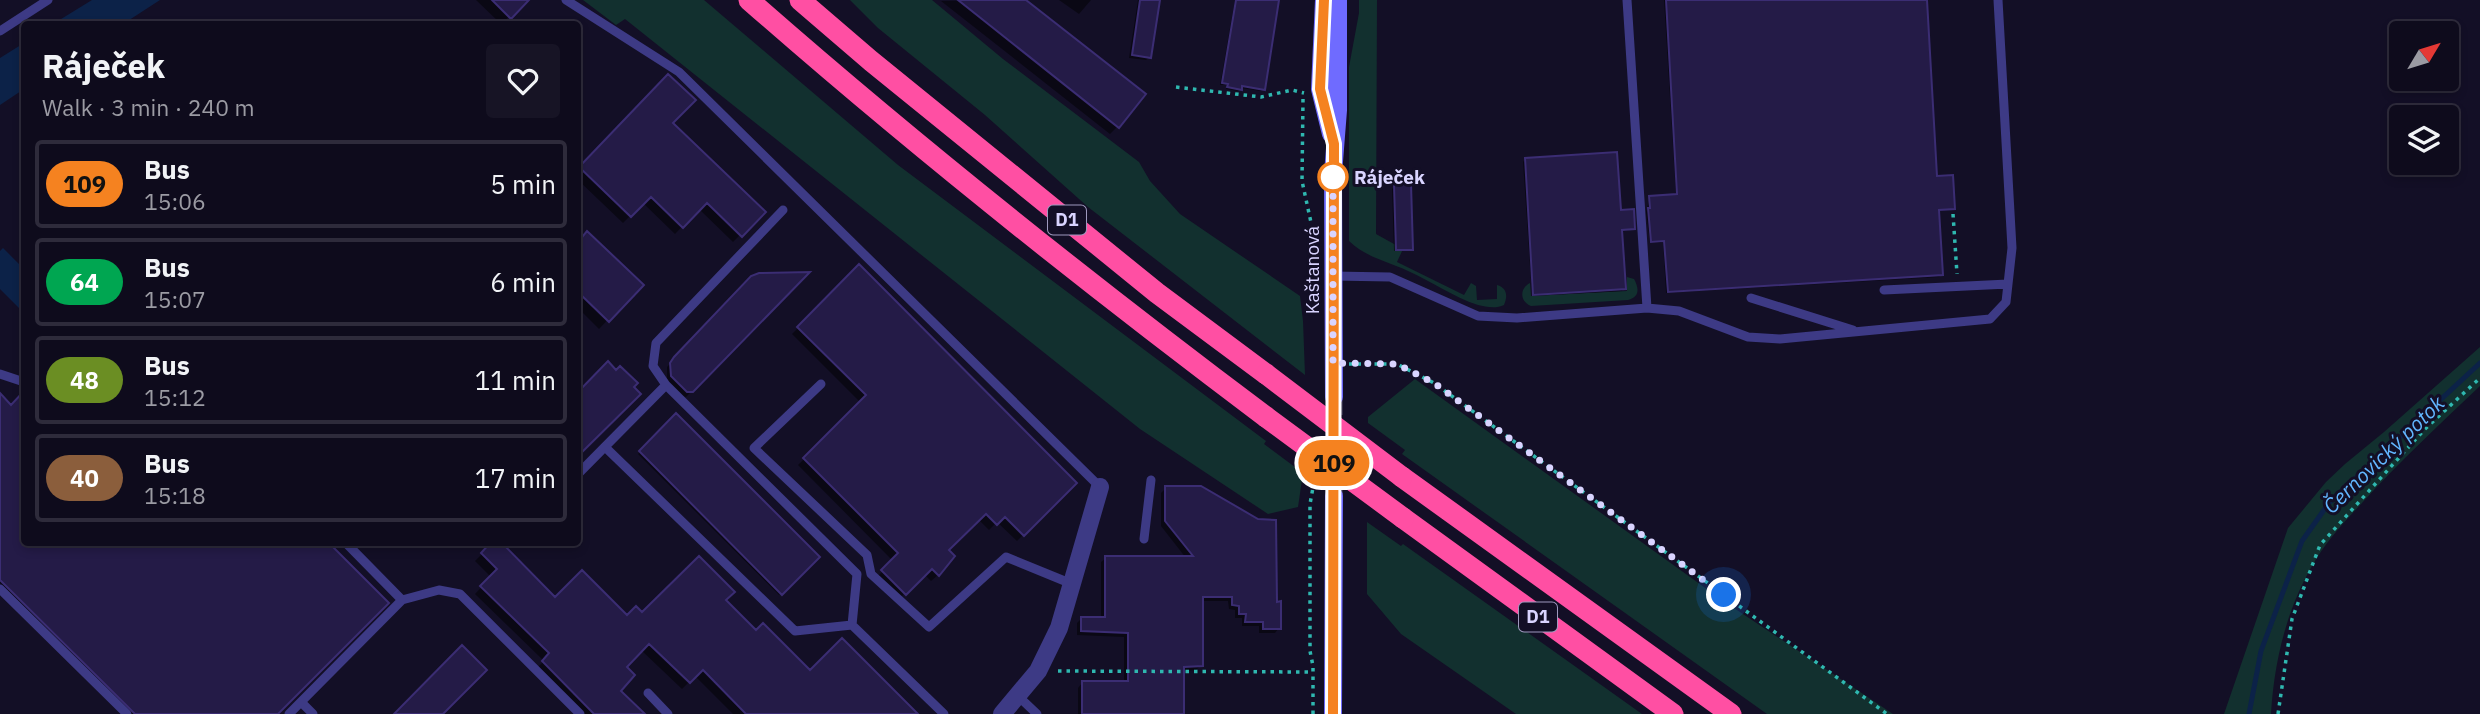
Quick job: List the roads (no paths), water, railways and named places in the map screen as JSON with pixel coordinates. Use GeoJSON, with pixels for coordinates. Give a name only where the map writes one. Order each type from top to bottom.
{"type":"FeatureCollection","features":[{"type":"Feature","properties":{"kind":"highway","name":"D1"},"geometry":{"type":"LineString","coordinates":[[749,0],[948,168],[1137,320],[1673,714]]}},
{"type":"Feature","properties":{"kind":"highway","name":"D1"},"geometry":{"type":"LineString","coordinates":[[800,0],[871,61],[1157,293],[1402,477],[1731,714]]}},
{"type":"Feature","properties":{"kind":"highway"},"geometry":{"type":"LineString","coordinates":[[820,0],[871,61]]}},
{"type":"Feature","properties":{"kind":"main road","name":"Kaštanová"},"geometry":{"type":"LineString","coordinates":[[1324,0],[1320,89],[1334,144]]}},
{"type":"Feature","properties":{"kind":"main road","name":"Kaštanová"},"geometry":{"type":"LineString","coordinates":[[1334,397],[1334,144],[1338,110],[1338,0]]}},
{"type":"Feature","properties":{"kind":"main road"},"geometry":{"type":"LineString","coordinates":[[1333,714],[1334,496]]}},
{"type":"Feature","properties":{"kind":"street"},"geometry":{"type":"LineString","coordinates":[[1002,714],[1038,671],[1059,628],[1100,487]]}},
{"type":"Feature","properties":{"kind":"lane"},"geometry":{"type":"LineString","coordinates":[[0,31],[48,0]]}},
{"type":"Feature","properties":{"kind":"lane"},"geometry":{"type":"LineString","coordinates":[[566,0],[679,72],[1100,487]]}},
{"type":"Feature","properties":{"kind":"lane"},"geometry":{"type":"LineString","coordinates":[[1627,0],[1647,308]]}},
{"type":"Feature","properties":{"kind":"lane"},"geometry":{"type":"LineString","coordinates":[[1333,276],[1390,276],[1478,316],[1517,318],[1647,308],[1679,311],[1748,337],[1780,339],[1990,319],[2006,302],[2012,248],[1998,0]]}},
{"type":"Feature","properties":{"kind":"lane"},"geometry":{"type":"LineString","coordinates":[[783,210],[656,343],[653,366],[666,385],[857,574],[852,625]]}},
{"type":"Feature","properties":{"kind":"lane"},"geometry":{"type":"LineString","coordinates":[[1884,290],[2008,284]]}},
{"type":"Feature","properties":{"kind":"lane"},"geometry":{"type":"LineString","coordinates":[[1751,298],[1858,331]]}},
{"type":"Feature","properties":{"kind":"lane"},"geometry":{"type":"LineString","coordinates":[[0,374],[21,380]]}},
{"type":"Feature","properties":{"kind":"lane"},"geometry":{"type":"LineString","coordinates":[[821,384],[754,448],[867,555],[871,574],[929,627],[1006,556],[1072,584]]}},
{"type":"Feature","properties":{"kind":"lane"},"geometry":{"type":"LineString","coordinates":[[581,471],[666,385]]}},
{"type":"Feature","properties":{"kind":"lane"},"geometry":{"type":"LineString","coordinates":[[605,447],[794,631],[852,625],[944,714]]}},
{"type":"Feature","properties":{"kind":"lane"},"geometry":{"type":"LineString","coordinates":[[1144,539],[1151,480]]}},
{"type":"Feature","properties":{"kind":"lane"},"geometry":{"type":"LineString","coordinates":[[349,546],[402,600]]}},
{"type":"Feature","properties":{"kind":"lane"},"geometry":{"type":"LineString","coordinates":[[0,589],[127,714]]}},
{"type":"Feature","properties":{"kind":"lane"},"geometry":{"type":"LineString","coordinates":[[289,714],[402,600],[439,590],[460,594],[580,714]]}},
{"type":"Feature","properties":{"kind":"lane"},"geometry":{"type":"LineString","coordinates":[[648,693],[668,714]]}},
{"type":"Feature","properties":{"kind":"lane"},"geometry":{"type":"LineString","coordinates":[[1018,696],[1037,714]]}},
{"type":"Feature","properties":{"kind":"lane"},"geometry":{"type":"LineString","coordinates":[[301,702],[313,714]]}},
{"type":"Feature","properties":{"kind":"water"},"geometry":{"type":"Polygon","coordinates":[[[92,0],[160,0],[128,21],[58,21],[92,0]]]}},
{"type":"Feature","properties":{"kind":"water"},"geometry":{"type":"Polygon","coordinates":[[[21,45],[21,91],[0,105],[0,58],[21,45]]]}},
{"type":"Feature","properties":{"kind":"water"},"geometry":{"type":"Polygon","coordinates":[[[3,248],[21,266],[21,310],[0,289],[0,251],[3,248]]]}},
{"type":"Feature","properties":{"kind":"waterway","name":"Černovický potok"},"geometry":{"type":"LineString","coordinates":[[2249,714],[2261,651],[2302,541],[2329,503],[2480,363]]}},
{"type":"Feature","properties":{"kind":"tunnel"},"geometry":{"type":"LineString","coordinates":[[1334,397],[1334,496]]}},
{"type":"Feature","properties":{"kind":"place","name":"Ráječek"},"geometry":{"type":"Point","coordinates":[1333,177]}}]}
